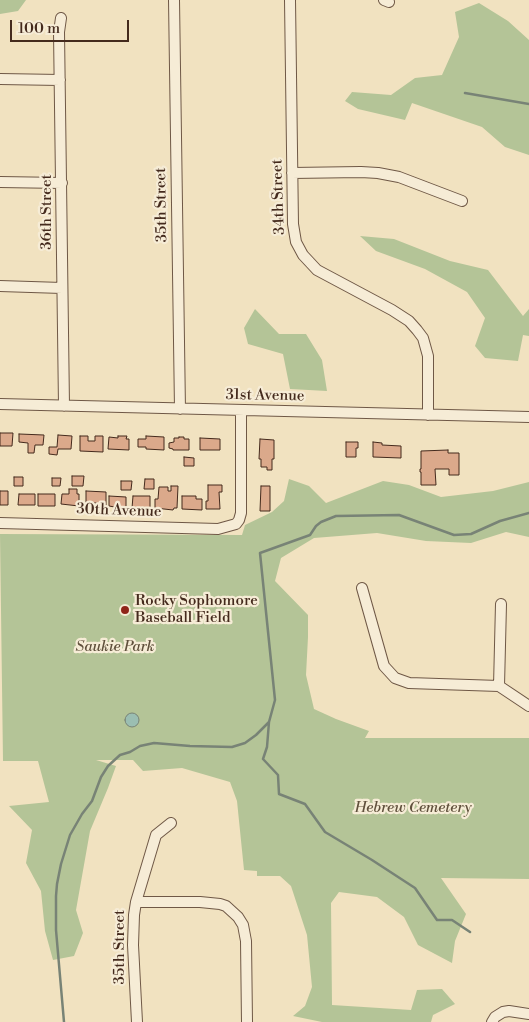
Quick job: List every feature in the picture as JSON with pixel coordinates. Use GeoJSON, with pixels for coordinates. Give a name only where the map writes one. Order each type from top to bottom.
{"type":"FeatureCollection","features":[{"type":"Feature","properties":{"kind":"street","name":"35th Street"},"geometry":{"type":"LineString","coordinates":[[174,0],[180,409]]}},
{"type":"Feature","properties":{"kind":"street","name":"34th Street"},"geometry":{"type":"LineString","coordinates":[[290,0],[292,224],[298,248],[316,270],[392,310],[409,321],[424,338],[428,356],[428,415]]}},
{"type":"Feature","properties":{"kind":"street","name":"36th Street"},"geometry":{"type":"LineString","coordinates":[[61,18],[59,32],[64,406]]}},
{"type":"Feature","properties":{"kind":"street"},"geometry":{"type":"LineString","coordinates":[[0,80],[60,80]]}},
{"type":"Feature","properties":{"kind":"street"},"geometry":{"type":"LineString","coordinates":[[292,172],[378,173],[406,180],[462,201]]}},
{"type":"Feature","properties":{"kind":"street"},"geometry":{"type":"LineString","coordinates":[[0,182],[62,183]]}},
{"type":"Feature","properties":{"kind":"street"},"geometry":{"type":"LineString","coordinates":[[0,286],[62,288]]}},
{"type":"Feature","properties":{"kind":"street","name":"31st Avenue"},"geometry":{"type":"LineString","coordinates":[[0,404],[529,417]]}},
{"type":"Feature","properties":{"kind":"street","name":"30th Avenue"},"geometry":{"type":"LineString","coordinates":[[0,523],[218,529],[236,524],[241,513],[241,410]]}},
{"type":"Feature","properties":{"kind":"street"},"geometry":{"type":"LineString","coordinates":[[362,588],[384,666],[396,678],[409,684],[499,686],[529,706]]}},
{"type":"Feature","properties":{"kind":"street"},"geometry":{"type":"LineString","coordinates":[[499,686],[501,604]]}},
{"type":"Feature","properties":{"kind":"street","name":"35th Street"},"geometry":{"type":"LineString","coordinates":[[137,1022],[133,945],[136,902],[156,835],[171,823]]}},
{"type":"Feature","properties":{"kind":"street"},"geometry":{"type":"LineString","coordinates":[[136,902],[200,902],[220,904],[226,906],[238,917],[243,925],[246,941],[247,1022]]}},
{"type":"Feature","properties":{"kind":"street"},"geometry":{"type":"LineString","coordinates":[[494,1019],[498,1014],[509,1011],[529,1014]]}},
{"type":"Feature","properties":{"kind":"green space"},"geometry":{"type":"Polygon","coordinates":[[[0,0],[26,0],[18,11],[0,14],[0,0]]]}},
{"type":"Feature","properties":{"kind":"green space"},"geometry":{"type":"Polygon","coordinates":[[[479,3],[508,21],[529,40],[529,155],[505,147],[482,127],[412,103],[405,120],[358,109],[345,101],[352,92],[391,95],[415,78],[442,75],[459,37],[455,12],[479,3]]]}},
{"type":"Feature","properties":{"kind":"green space"},"geometry":{"type":"Polygon","coordinates":[[[360,236],[394,239],[450,261],[488,270],[523,316],[529,309],[529,336],[523,335],[518,361],[485,358],[475,346],[485,318],[467,292],[425,269],[376,251],[360,236]]]}},
{"type":"Feature","properties":{"kind":"green space"},"geometry":{"type":"Polygon","coordinates":[[[255,309],[279,334],[306,334],[322,360],[327,391],[290,389],[283,354],[248,344],[244,328],[255,309]]]}},
{"type":"Feature","properties":{"kind":"green space"},"geometry":{"type":"Polygon","coordinates":[[[289,479],[309,486],[326,503],[383,481],[409,485],[441,497],[493,491],[529,482],[529,537],[506,532],[471,543],[426,541],[377,533],[314,538],[281,558],[275,581],[308,615],[306,675],[314,709],[369,731],[365,738],[529,738],[529,879],[441,878],[466,914],[455,941],[452,963],[418,945],[404,917],[377,897],[339,892],[331,903],[332,1005],[411,1010],[417,990],[442,989],[455,1004],[433,1015],[431,1022],[322,1022],[293,1016],[305,1006],[312,987],[307,935],[291,886],[280,876],[257,876],[257,871],[244,870],[237,801],[230,782],[182,768],[143,771],[133,760],[96,760],[116,766],[90,831],[76,910],[83,933],[74,956],[53,960],[45,931],[41,891],[26,863],[32,830],[9,806],[49,802],[38,761],[3,761],[0,534],[242,535],[245,525],[272,512],[284,501],[289,479]]]}},
{"type":"Feature","properties":{"kind":"water"},"geometry":{"type":"Polygon","coordinates":[[[129,713],[135,713],[139,720],[135,727],[129,727],[125,723],[125,717],[129,713]]]}},
{"type":"Feature","properties":{"kind":"building"},"geometry":{"type":"Polygon","coordinates":[[[0,433],[13,433],[12,446],[0,446],[0,433]]]}},
{"type":"Feature","properties":{"kind":"building"},"geometry":{"type":"Polygon","coordinates":[[[19,434],[44,435],[43,445],[35,445],[34,453],[28,453],[28,443],[19,442],[19,434]]]}},
{"type":"Feature","properties":{"kind":"building"},"geometry":{"type":"Polygon","coordinates":[[[58,435],[72,436],[71,449],[58,449],[57,455],[49,454],[49,447],[57,447],[58,435]]]}},
{"type":"Feature","properties":{"kind":"building"},"geometry":{"type":"Polygon","coordinates":[[[80,436],[88,436],[88,441],[95,441],[95,436],[103,436],[103,452],[80,451],[80,436]]]}},
{"type":"Feature","properties":{"kind":"building"},"geometry":{"type":"Polygon","coordinates":[[[118,436],[127,436],[126,439],[129,439],[129,450],[108,449],[109,437],[118,438],[118,436]]]}},
{"type":"Feature","properties":{"kind":"building"},"geometry":{"type":"Polygon","coordinates":[[[146,436],[164,437],[164,450],[138,447],[138,439],[146,439],[146,436]]]}},
{"type":"Feature","properties":{"kind":"building"},"geometry":{"type":"Polygon","coordinates":[[[174,438],[189,439],[189,450],[173,450],[169,448],[169,443],[174,442],[174,438]]]}},
{"type":"Feature","properties":{"kind":"building"},"geometry":{"type":"Polygon","coordinates":[[[200,438],[220,439],[220,450],[200,450],[200,438]]]}},
{"type":"Feature","properties":{"kind":"building"},"geometry":{"type":"Polygon","coordinates":[[[260,439],[274,440],[272,470],[267,470],[267,467],[261,467],[261,459],[259,459],[260,439]]]}},
{"type":"Feature","properties":{"kind":"building"},"geometry":{"type":"Polygon","coordinates":[[[346,442],[358,442],[356,457],[346,457],[346,442]]]}},
{"type":"Feature","properties":{"kind":"building"},"geometry":{"type":"Polygon","coordinates":[[[373,442],[382,443],[382,445],[401,446],[401,458],[373,457],[373,442]]]}},
{"type":"Feature","properties":{"kind":"building"},"geometry":{"type":"Polygon","coordinates":[[[448,450],[448,453],[459,453],[459,475],[449,475],[449,469],[435,469],[436,485],[421,485],[421,451],[448,450]]]}},
{"type":"Feature","properties":{"kind":"building"},"geometry":{"type":"Polygon","coordinates":[[[184,457],[194,458],[194,466],[184,466],[184,457]]]}},
{"type":"Feature","properties":{"kind":"building"},"geometry":{"type":"Polygon","coordinates":[[[72,476],[84,476],[83,486],[72,486],[72,476]]]}},
{"type":"Feature","properties":{"kind":"building"},"geometry":{"type":"Polygon","coordinates":[[[14,477],[23,477],[23,486],[14,486],[14,477]]]}},
{"type":"Feature","properties":{"kind":"building"},"geometry":{"type":"Polygon","coordinates":[[[52,478],[61,478],[60,486],[52,486],[52,478]]]}},
{"type":"Feature","properties":{"kind":"building"},"geometry":{"type":"Polygon","coordinates":[[[145,479],[154,479],[154,489],[144,489],[145,479]]]}},
{"type":"Feature","properties":{"kind":"building"},"geometry":{"type":"Polygon","coordinates":[[[121,481],[132,481],[131,490],[121,490],[121,481]]]}},
{"type":"Feature","properties":{"kind":"building"},"geometry":{"type":"Polygon","coordinates":[[[208,485],[222,485],[222,492],[219,492],[220,509],[206,509],[208,485]]]}},
{"type":"Feature","properties":{"kind":"building"},"geometry":{"type":"Polygon","coordinates":[[[171,486],[178,486],[177,508],[173,510],[155,508],[155,499],[158,499],[159,487],[168,487],[168,491],[171,491],[171,486]]]}},
{"type":"Feature","properties":{"kind":"building"},"geometry":{"type":"Polygon","coordinates":[[[261,486],[270,486],[270,511],[260,511],[261,486]]]}},
{"type":"Feature","properties":{"kind":"building"},"geometry":{"type":"Polygon","coordinates":[[[69,489],[77,489],[79,506],[61,504],[62,494],[69,494],[69,489]]]}},
{"type":"Feature","properties":{"kind":"building"},"geometry":{"type":"Polygon","coordinates":[[[0,491],[8,491],[8,505],[0,505],[0,491]]]}},
{"type":"Feature","properties":{"kind":"building"},"geometry":{"type":"Polygon","coordinates":[[[86,491],[106,492],[106,508],[97,507],[97,503],[86,503],[86,491]]]}},
{"type":"Feature","properties":{"kind":"building"},"geometry":{"type":"Polygon","coordinates":[[[19,494],[35,494],[35,505],[18,505],[19,494]]]}},
{"type":"Feature","properties":{"kind":"building"},"geometry":{"type":"Polygon","coordinates":[[[38,494],[55,494],[55,506],[38,506],[38,494]]]}},
{"type":"Feature","properties":{"kind":"building"},"geometry":{"type":"Polygon","coordinates":[[[109,496],[126,497],[126,509],[109,506],[109,496]]]}},
{"type":"Feature","properties":{"kind":"building"},"geometry":{"type":"Polygon","coordinates":[[[133,496],[150,496],[150,508],[132,508],[133,496]]]}},
{"type":"Feature","properties":{"kind":"building"},"geometry":{"type":"Polygon","coordinates":[[[182,496],[196,496],[196,499],[202,499],[202,510],[182,509],[182,496]]]}},
{"type":"Feature","properties":{"kind":"waterway"},"geometry":{"type":"LineString","coordinates":[[465,93],[529,104]]}},
{"type":"Feature","properties":{"kind":"waterway"},"geometry":{"type":"LineString","coordinates":[[64,1022],[56,930],[57,884],[70,835],[92,801],[101,777],[108,766],[120,755],[140,746],[154,743],[232,747],[245,743],[269,722],[275,700],[260,553],[310,535],[321,522],[336,516],[399,515],[454,535],[471,534],[500,521],[529,513]]}},
{"type":"Feature","properties":{"kind":"waterway"},"geometry":{"type":"LineString","coordinates":[[269,722],[267,747],[263,759],[278,775],[279,794],[305,804],[325,832],[415,888],[437,920],[452,920],[470,932]]}},
{"type":"Feature","properties":{"kind":"place","name":"Rocky Sophomore Baseball Field"},"geometry":{"type":"Point","coordinates":[125,610]}},
{"type":"Feature","properties":{"kind":"park label","name":"Saukie Park"},"geometry":{"type":"Point","coordinates":[115,647]}},
{"type":"Feature","properties":{"kind":"park label","name":"Hebrew Cemetery"},"geometry":{"type":"Point","coordinates":[413,808]}}]}
